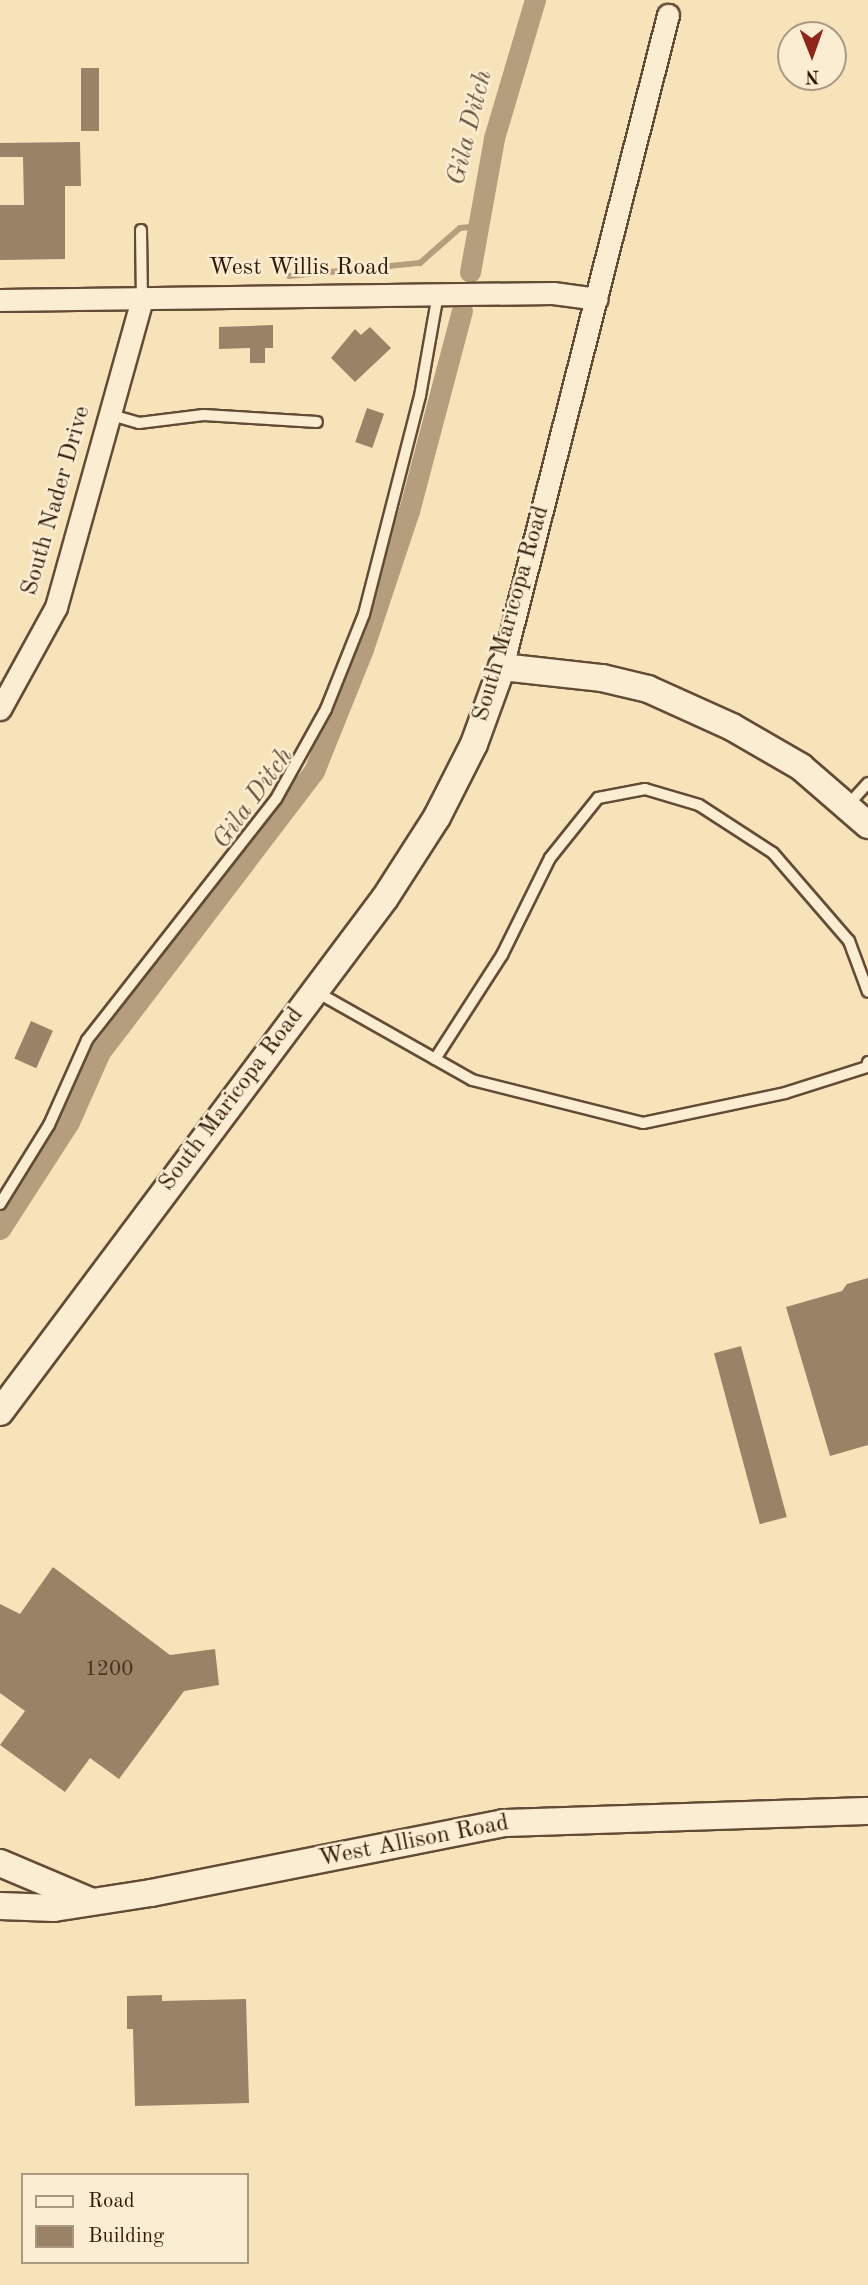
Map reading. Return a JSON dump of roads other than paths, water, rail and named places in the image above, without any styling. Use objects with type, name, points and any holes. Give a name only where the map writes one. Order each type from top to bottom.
[{"type":"street","name":"South Maricopa Road","points":[[0,1412],[385,898],[437,817],[474,744],[502,667],[668,15]]},
{"type":"street","name":"West Willis Road","points":[[0,300],[553,293],[597,299]]},
{"type":"street","name":"South Nader Drive","points":[[0,709],[56,607],[142,298]]},
{"type":"street","points":[[502,667],[602,678],[648,689],[733,727],[801,767],[849,804],[868,825]]},
{"type":"street","name":"West Allison Road","points":[[0,1906],[54,1908],[504,1823],[868,1811]]},
{"type":"street","points":[[0,1863],[90,1901]]},
{"type":"lane","points":[[141,230],[142,298]]},
{"type":"lane","points":[[0,1204],[49,1125],[87,1040],[276,799],[326,709],[364,614],[420,396],[438,294]]},
{"type":"lane","points":[[108,414],[139,423],[204,415],[317,422]]},
{"type":"lane","points":[[849,804],[868,783]]},
{"type":"lane","points":[[436,1059],[502,955],[550,858],[598,798],[645,789],[699,805],[773,853],[849,941],[868,992]]},
{"type":"lane","points":[[315,991],[472,1080],[643,1123],[785,1094],[867,1067],[868,1062]]},
{"type":"waterway","name":"Gila Ditch","points":[[470,272],[494,138],[535,0]]},
{"type":"waterway","points":[[289,276],[420,263],[460,228],[478,226]]},
{"type":"waterway","name":"Gila Ditch","points":[[0,1229],[69,1122],[100,1052],[314,771],[363,649],[409,511],[462,311]]}]
